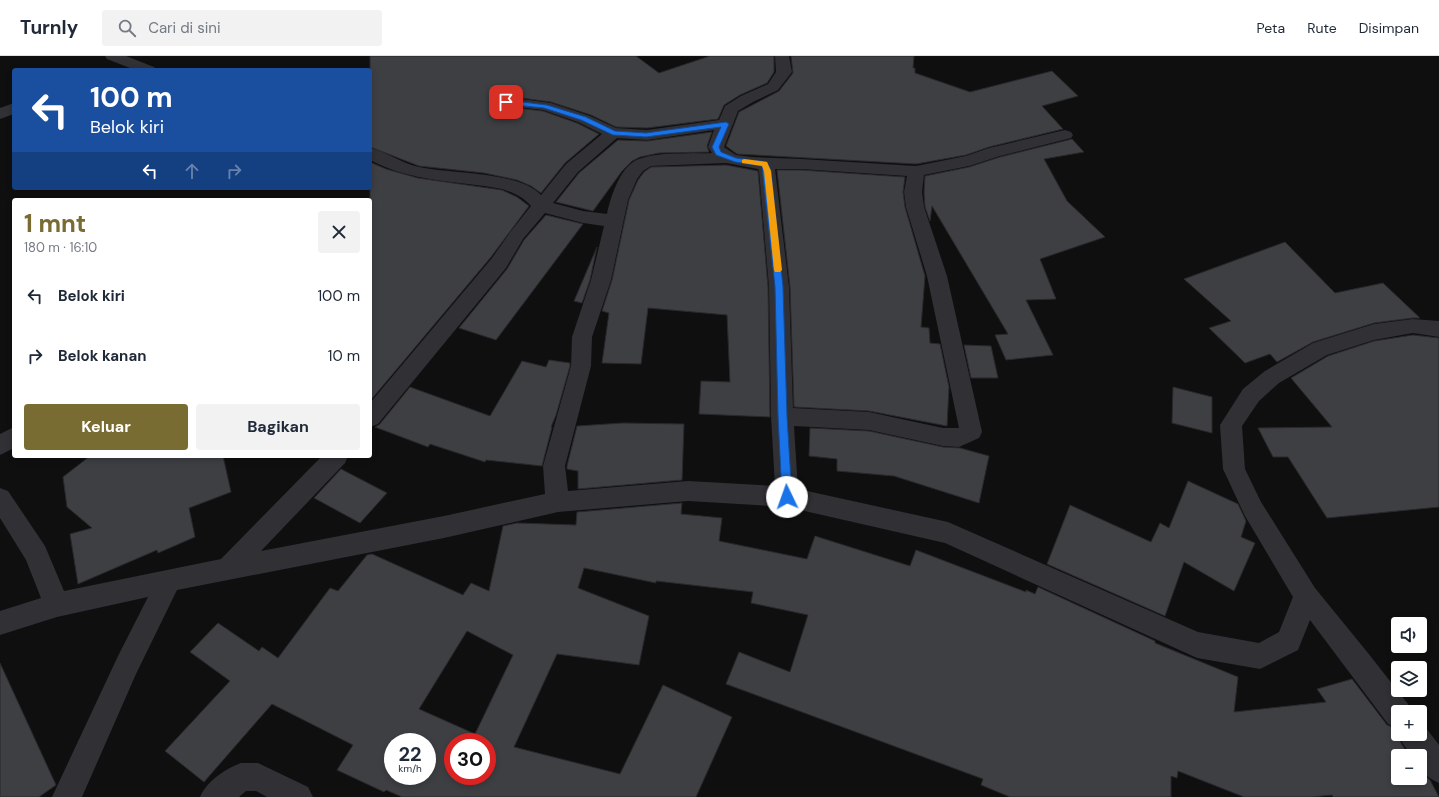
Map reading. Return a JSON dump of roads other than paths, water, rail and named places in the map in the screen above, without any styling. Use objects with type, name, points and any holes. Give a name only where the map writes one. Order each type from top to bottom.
[{"type":"street","points":[[112,56],[144,68]]},
{"type":"street","points":[[726,158],[718,154],[716,147],[731,109],[747,99],[773,87],[784,72],[782,56]]},
{"type":"street","points":[[506,102],[545,106],[584,119],[613,132],[646,135],[726,124]]},
{"type":"street","points":[[0,114],[12,109]]},
{"type":"street","points":[[372,416],[499,264],[517,235],[572,168],[613,132]]},
{"type":"street","points":[[558,502],[554,466],[581,366],[582,337],[601,280],[619,200],[629,178],[637,166],[648,161],[726,158],[765,164],[801,164],[916,171],[969,161],[995,152],[1065,135]]},
{"type":"street","points":[[372,154],[394,165],[426,174],[509,185],[529,193],[537,199],[541,206],[583,217],[614,221]]},
{"type":"street","points":[[765,164],[779,287],[782,416],[787,497]]},
{"type":"street","points":[[782,416],[868,421],[943,437],[959,438],[971,432],[937,276],[915,207],[913,192],[916,171]]},
{"type":"street","points":[[1391,705],[1360,662],[1306,596],[1253,509],[1234,469],[1231,425],[1251,395],[1272,377],[1320,349],[1374,332],[1413,326],[1439,329]]},
{"type":"street","points":[[0,446],[12,437]]},
{"type":"street","points":[[228,568],[335,458]]},
{"type":"street","points":[[0,623],[57,605],[169,580],[444,527],[558,502],[688,491],[787,497],[948,532],[1197,644],[1252,655],[1260,656],[1289,641],[1306,596]]},
{"type":"street","points":[[0,498],[36,554],[57,605]]},
{"type":"street","points":[[67,797],[127,665],[169,580]]},
{"type":"street","points":[[1418,741],[1439,769]]},
{"type":"street","points":[[215,797],[241,777],[258,777],[298,797]]}]
